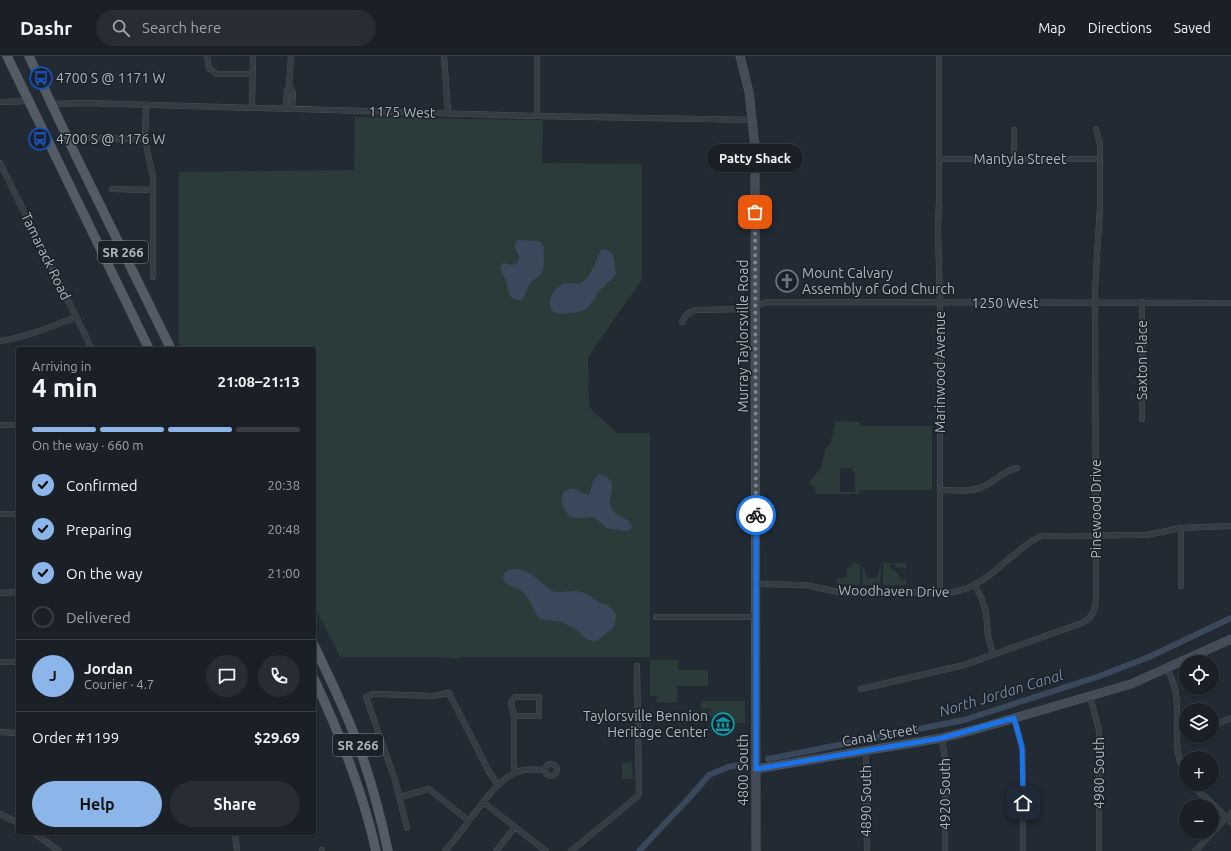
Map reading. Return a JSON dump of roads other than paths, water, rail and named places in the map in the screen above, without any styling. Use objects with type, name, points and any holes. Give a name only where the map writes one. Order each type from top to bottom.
[{"type":"main road","name":"SR 266","points":[[7,56],[148,347]]},
{"type":"main road","name":"SR 266","points":[[29,56],[170,347]]},
{"type":"main road","name":"SR 266","points":[[316,649],[348,718],[363,758],[377,803],[388,851]]},
{"type":"main road","name":"SR 266","points":[[316,683],[349,761],[366,812],[376,851]]},
{"type":"street","points":[[207,56],[209,68],[217,74],[253,74]]},
{"type":"street","points":[[252,108],[253,56]]},
{"type":"street","points":[[289,109],[287,92],[289,86],[291,56]]},
{"type":"street","points":[[444,56],[448,113]]},
{"type":"street","points":[[537,56],[537,116]]},
{"type":"street","name":"Murray Taylorsville Road","points":[[740,56],[749,92],[753,120],[755,154],[756,617]]},
{"type":"street","name":"Marinwood Avenue","points":[[939,56],[938,230],[940,593]]},
{"type":"street","points":[[0,102],[30,101]]},
{"type":"street","name":"1175 West","points":[[52,104],[85,103],[537,116],[753,120]]},
{"type":"street","points":[[146,105],[146,139],[152,171],[153,190],[153,277]]},
{"type":"street","name":"Pinewood Drive","points":[[861,689],[960,666],[1082,623],[1089,619],[1094,610],[1096,602],[1096,302],[1100,206],[1100,144],[1096,129]]},
{"type":"street","points":[[1014,130],[1014,159]]},
{"type":"street","points":[[84,138],[146,139]]},
{"type":"street","name":"Mantyla Street","points":[[939,159],[1100,159]]},
{"type":"street","name":"Tamarack Road","points":[[0,163],[91,347]]},
{"type":"street","points":[[112,189],[153,190]]},
{"type":"street","name":"1250 West","points":[[682,322],[687,314],[694,310],[746,309],[767,302],[1231,303]]},
{"type":"street","name":"Saxton Place","points":[[1142,302],[1142,419]]},
{"type":"street","points":[[0,341],[40,332],[76,317]]},
{"type":"street","points":[[0,425],[16,425]]},
{"type":"street","points":[[940,490],[979,489],[1004,472],[1017,468]]},
{"type":"street","points":[[0,514],[16,514]]},
{"type":"street","name":"Woodhaven Drive","points":[[756,584],[805,585],[844,592],[957,592],[975,585],[1037,537],[1146,535],[1181,528],[1231,526]]},
{"type":"street","points":[[1181,528],[1181,586]]},
{"type":"street","points":[[975,585],[985,607],[988,622],[988,636],[993,654]]},
{"type":"street","points":[[0,592],[16,592]]},
{"type":"street","points":[[656,617],[756,617]]},
{"type":"street","name":"4800 South","points":[[756,617],[756,851]]},
{"type":"street","name":"Canal Street","points":[[756,769],[942,738],[1130,684],[1231,639]]},
{"type":"street","points":[[0,662],[16,662]]},
{"type":"street","points":[[571,851],[638,796],[638,666]]},
{"type":"street","points":[[1167,668],[1176,695],[1179,760]]},
{"type":"street","points":[[408,828],[400,797],[366,697],[373,694],[432,696],[449,693],[471,737],[498,785]]},
{"type":"street","name":"4980 South","points":[[1090,696],[1099,730],[1099,851]]},
{"type":"street","points":[[514,716],[539,716],[539,697],[514,697],[511,702],[514,716],[515,772]]},
{"type":"street","points":[[1014,718],[1023,751],[1023,851]]},
{"type":"street","points":[[1219,723],[1231,718]]},
{"type":"street","points":[[0,732],[16,733]]},
{"type":"street","name":"4920 South","points":[[942,738],[945,759],[945,851]]},
{"type":"street","name":"4890 South","points":[[866,751],[866,851]]},
{"type":"street","points":[[445,851],[498,785],[515,772],[526,770],[545,770]]},
{"type":"street","points":[[400,797],[429,790],[469,821]]},
{"type":"street","points":[[1198,791],[1229,820]]},
{"type":"street","points":[[484,802],[546,851]]},
{"type":"street","points":[[1195,851],[1229,820],[1231,813]]},
{"type":"street","points":[[0,814],[16,822]]},
{"type":"street","points":[[496,851],[515,827]]},
{"type":"street","points":[[37,835],[59,851]]},
{"type":"street","points":[[235,835],[237,851]]},
{"type":"water","points":[[518,240],[540,241],[544,247],[544,264],[542,271],[540,275],[531,282],[522,299],[519,300],[510,296],[506,281],[500,268],[503,263],[514,265],[517,263],[519,258],[514,245]]},
{"type":"water","points":[[606,249],[613,254],[616,273],[613,278],[599,291],[590,305],[581,311],[571,313],[556,313],[552,311],[550,299],[556,288],[564,284],[583,282],[592,270],[601,250]]},
{"type":"water","points":[[599,474],[605,476],[611,481],[612,488],[610,506],[614,512],[630,523],[632,526],[630,530],[624,531],[607,528],[594,517],[572,517],[563,507],[562,498],[565,491],[572,489],[585,494],[590,494],[593,481]]},
{"type":"water","points":[[510,569],[518,569],[531,574],[552,591],[578,591],[587,594],[599,603],[607,605],[615,612],[616,618],[614,627],[597,641],[594,641],[586,639],[577,630],[562,622],[541,619],[538,617],[530,600],[525,594],[521,590],[507,584],[503,580],[504,573]]},
{"type":"waterway","name":"North Jordan Canal","points":[[768,759],[964,720],[1097,677],[1149,657],[1231,618]]},
{"type":"waterway","name":"North Jordan Canal","points":[[639,851],[709,775],[728,767],[745,764]]},
{"type":"place","name":"4700 S @ 1171 W","points":[[41,78]]},
{"type":"place","name":"4700 S @ 1176 W","points":[[40,139]]},
{"type":"place","name":"Patty Shack","points":[[755,212]]},
{"type":"place","name":"Mount Calvary Assembly of God Church","points":[[787,281]]},
{"type":"place","name":"Taylorsville Bennion Heritage Center","points":[[723,724]]}]
